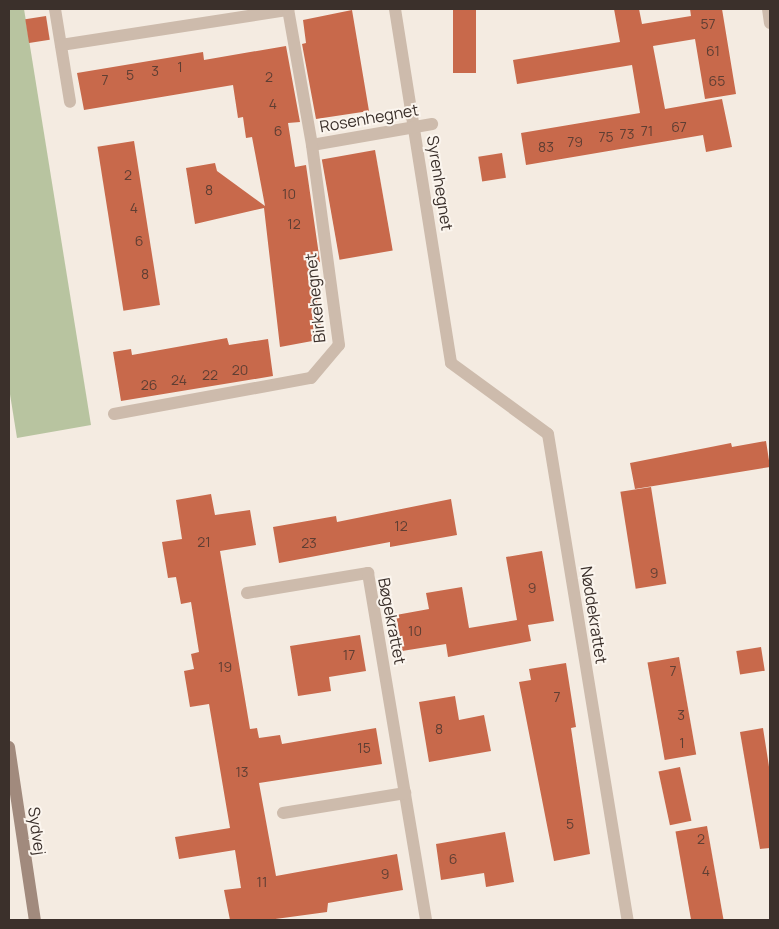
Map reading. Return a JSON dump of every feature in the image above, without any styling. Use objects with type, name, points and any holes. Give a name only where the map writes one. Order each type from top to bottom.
[{"type":"main road","name":"Sydvej","points":[[9,747],[35,920]]},
{"type":"street","points":[[55,9],[70,102]]},
{"type":"street","name":"Syrenhegnet","points":[[395,9],[451,363]]},
{"type":"street","points":[[768,9],[770,23]]},
{"type":"street","points":[[61,46],[288,10]]},
{"type":"street","name":"Birkehegnet","points":[[114,414],[311,378],[339,345],[312,145],[288,10]]},
{"type":"street","name":"Rosenhegnet","points":[[312,145],[432,124]]},
{"type":"street","name":"Nøddekrattet","points":[[451,363],[548,434],[628,920]]},
{"type":"street","name":"Bøgekrattet","points":[[247,594],[368,573],[426,920]]},
{"type":"street","points":[[283,813],[405,793]]},
{"type":"green space","points":[[9,9],[24,9],[91,425],[17,438],[9,388]]},
{"type":"building","points":[[453,9],[476,9],[476,73],[453,73]]},
{"type":"building","points":[[614,9],[639,9],[642,24],[691,16],[690,9],[722,9],[736,94],[705,99],[695,39],[653,46],[665,109],[722,99],[732,147],[706,152],[703,135],[526,165],[521,133],[640,113],[632,65],[517,84],[513,60],[620,42]]},
{"type":"building","points":[[352,10],[369,111],[316,119],[302,44],[306,43],[303,20]]},
{"type":"building","points":[[46,16],[50,40],[29,43],[25,19]]},
{"type":"building","points":[[286,46],[300,122],[288,123],[295,167],[306,165],[320,262],[311,263],[323,339],[280,347],[264,208],[195,224],[186,168],[215,163],[217,171],[265,206],[252,137],[246,138],[243,117],[238,118],[233,85],[84,110],[77,73],[203,52],[204,60]]},
{"type":"building","points":[[134,141],[160,305],[123,311],[97,147]]},
{"type":"building","points":[[375,150],[393,250],[340,260],[322,159]]},
{"type":"building","points":[[502,153],[506,178],[482,181],[478,157]]},
{"type":"building","points":[[227,338],[229,345],[268,339],[273,376],[121,401],[113,352],[131,349],[132,355]]},
{"type":"building","points":[[766,441],[770,467],[635,489],[630,463],[731,443],[732,447]]},
{"type":"building","points":[[651,487],[666,584],[636,589],[620,492]]},
{"type":"building","points":[[211,494],[215,515],[250,510],[256,545],[220,551],[250,729],[257,728],[259,738],[280,735],[282,744],[376,728],[382,764],[259,783],[276,876],[397,854],[403,890],[328,903],[327,912],[268,920],[230,920],[224,890],[241,888],[235,850],[179,859],[175,837],[230,828],[209,704],[190,707],[184,671],[194,669],[191,654],[199,652],[191,602],[181,604],[176,577],[168,578],[162,542],[182,539],[176,500]]},
{"type":"building","points":[[451,499],[457,535],[390,547],[390,542],[279,563],[273,527],[336,516],[337,522]]},
{"type":"building","points":[[542,551],[554,621],[528,625],[531,641],[448,657],[446,644],[402,651],[396,615],[429,609],[426,593],[462,587],[469,628],[517,620],[506,557]]},
{"type":"building","points":[[360,635],[366,671],[329,677],[331,691],[298,696],[290,646]]},
{"type":"building","points":[[761,647],[765,671],[740,675],[736,651]]},
{"type":"building","points":[[679,657],[696,754],[665,760],[647,663]]},
{"type":"building","points":[[566,663],[576,727],[571,728],[590,854],[554,861],[519,682],[531,680],[529,669]]},
{"type":"building","points":[[455,696],[459,720],[484,715],[491,751],[429,762],[419,702]]},
{"type":"building","points":[[763,728],[770,773],[770,848],[760,849],[740,732]]},
{"type":"building","points":[[680,767],[691,821],[670,825],[658,772]]},
{"type":"building","points":[[707,826],[723,920],[691,920],[675,832]]},
{"type":"building","points":[[505,832],[514,882],[486,887],[484,873],[441,880],[436,844]]}]
